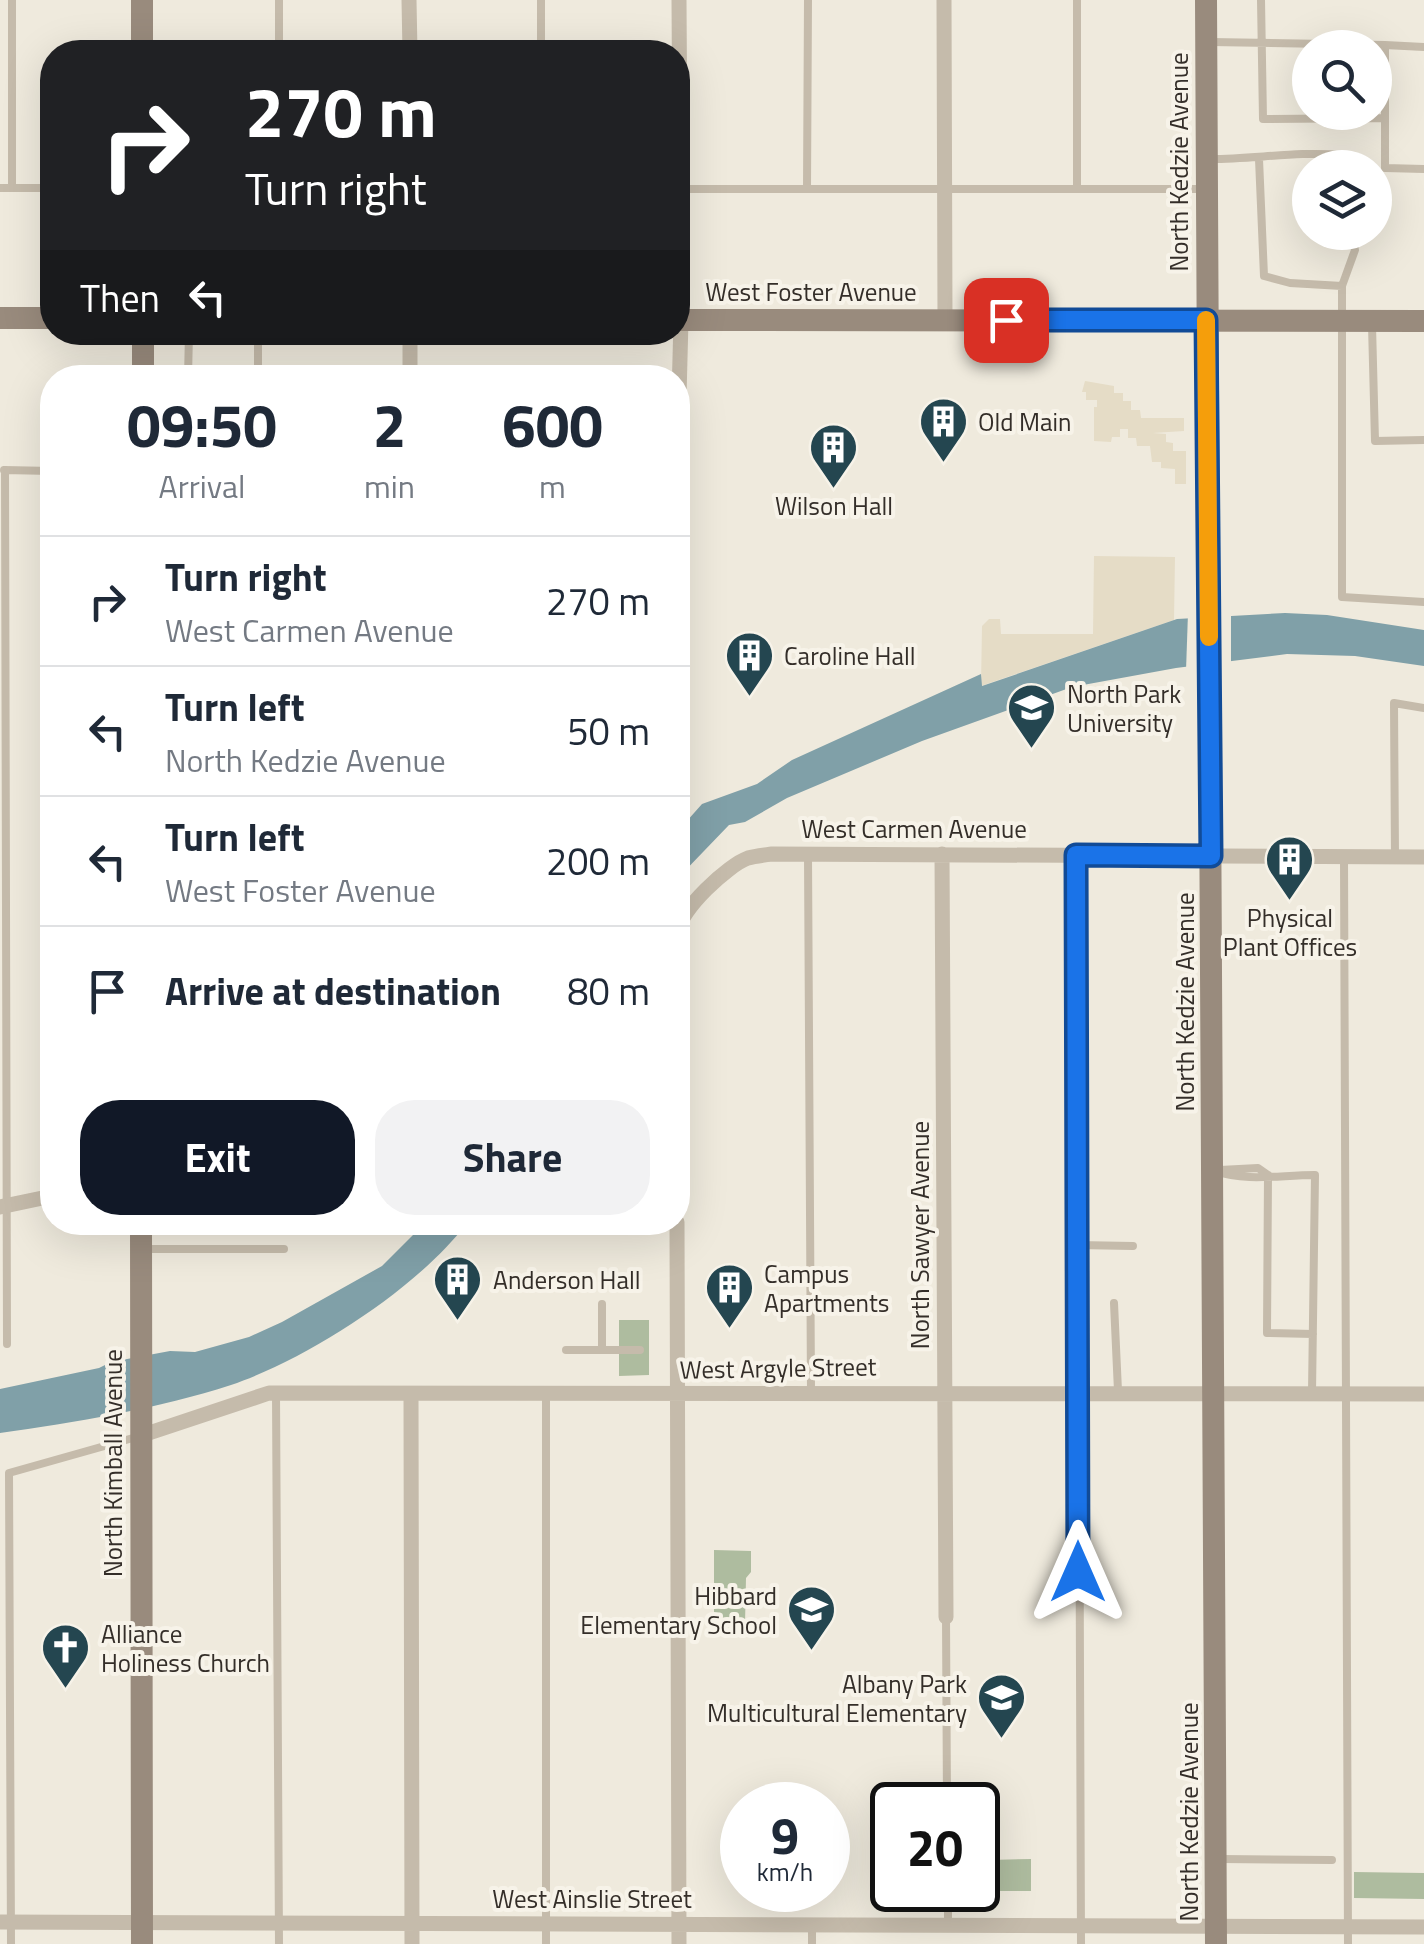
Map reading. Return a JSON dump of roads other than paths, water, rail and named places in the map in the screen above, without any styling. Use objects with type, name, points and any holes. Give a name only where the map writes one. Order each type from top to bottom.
[{"type":"main road","points":[[142,0],[142,40]]},
{"type":"main road","name":"North Kedzie Avenue","points":[[1206,0],[1216,1935]]},
{"type":"main road","points":[[0,318],[40,318]]},
{"type":"main road","name":"West Foster Avenue","points":[[690,320],[1424,321]]},
{"type":"main road","name":"North Kimball Avenue","points":[[140,1235],[142,1933]]},
{"type":"street","points":[[410,0],[410,40]]},
{"type":"street","points":[[680,0],[680,40]]},
{"type":"street","points":[[944,0],[945,320]]},
{"type":"street","name":"West Carmen Avenue","points":[[690,907],[748,858],[808,854],[1424,857]]},
{"type":"street","name":"North Sawyer Avenue","points":[[942,854],[946,1617]]},
{"type":"street","points":[[3,1206],[40,1198]]},
{"type":"street","points":[[678,1235],[680,1944]]},
{"type":"street","name":"West Argyle Street","points":[[140,1426],[178,1421],[276,1393],[1424,1394]]},
{"type":"street","points":[[411,1394],[412,1944]]},
{"type":"street","name":"West Ainslie Street","points":[[5,1922],[142,1933],[278,1923],[1081,1926],[1216,1935],[1348,1935],[1424,1927]]},
{"type":"street","points":[[948,1925],[948,1944]]},
{"type":"lane","points":[[12,0],[12,188]]},
{"type":"lane","points":[[279,0],[279,40]]},
{"type":"lane","points":[[541,0],[541,40]]},
{"type":"lane","points":[[807,189],[808,0]]},
{"type":"lane","points":[[1077,0],[1078,189]]},
{"type":"lane","points":[[1262,0],[1263,119],[1292,119]]},
{"type":"lane","points":[[1206,42],[1292,44]]},
{"type":"lane","points":[[1392,46],[1424,47]]},
{"type":"lane","points":[[1384,130],[1384,168],[1424,169]]},
{"type":"lane","points":[[1206,159],[1260,160],[1292,153]]},
{"type":"lane","points":[[1260,160],[1264,276],[1290,283],[1342,286]]},
{"type":"lane","points":[[0,188],[40,188]]},
{"type":"lane","points":[[690,189],[1206,189]]},
{"type":"lane","points":[[1354,250],[1342,286],[1342,597],[1424,602]]},
{"type":"lane","points":[[1372,321],[1375,441],[1424,440]]},
{"type":"lane","points":[[7,1344],[3,1206],[2,470],[40,471]]},
{"type":"lane","points":[[1395,857],[1394,703],[1424,708]]},
{"type":"lane","points":[[808,854],[810,1392]]},
{"type":"lane","points":[[1076,855],[1081,1944]]},
{"type":"lane","points":[[1344,857],[1348,1935]]},
{"type":"lane","points":[[1213,1170],[1258,1168],[1268,1175],[1314,1175],[1312,1393]]},
{"type":"lane","points":[[1268,1175],[1267,1333],[1313,1334]]},
{"type":"lane","points":[[1077,1245],[1133,1246]]},
{"type":"lane","points":[[140,1248],[284,1249]]},
{"type":"lane","points":[[602,1304],[602,1350]]},
{"type":"lane","points":[[1114,1304],[1118,1392]]},
{"type":"lane","points":[[566,1350],[640,1350]]},
{"type":"lane","points":[[276,1393],[279,1944]]},
{"type":"lane","points":[[546,1394],[546,1944]]},
{"type":"lane","points":[[11,1944],[5,1922],[9,1473],[140,1426]]},
{"type":"lane","points":[[946,1617],[947,1782]]},
{"type":"lane","points":[[1216,1859],[1332,1860]]},
{"type":"lane","points":[[948,1912],[948,1925]]},
{"type":"lane","points":[[812,1925],[812,1944]]},
{"type":"water","points":[[1285,613],[1327,615],[1424,630],[1424,666],[1355,656],[1287,654],[1176,668],[1072,687],[922,741],[787,798],[745,822],[729,825],[690,866],[690,818],[702,804],[757,784],[792,760],[981,674],[982,686],[1177,619]]},
{"type":"water","points":[[413,1235],[457,1235],[420,1272],[360,1319],[261,1373],[176,1401],[0,1433],[0,1389],[111,1362],[170,1351],[195,1352],[249,1337],[382,1266]]},
{"type":"place","name":"Old Main","points":[[943,464]]},
{"type":"place","name":"Wilson Hall","points":[[834,490]]},
{"type":"place","name":"Caroline Hall","points":[[749,698]]},
{"type":"place","name":"North Park University","points":[[1032,750]]},
{"type":"place","name":"Physical Plant Offices","points":[[1290,902]]},
{"type":"place","name":"Anderson Hall","points":[[458,1322]]},
{"type":"place","name":"Campus Apartments","points":[[729,1330]]},
{"type":"place","name":"Hibbard Elementary School","points":[[812,1652]]},
{"type":"place","name":"Alliance Holiness Church","points":[[66,1690]]},
{"type":"place","name":"Albany Park Multicultural Elementary","points":[[1002,1740]]}]
